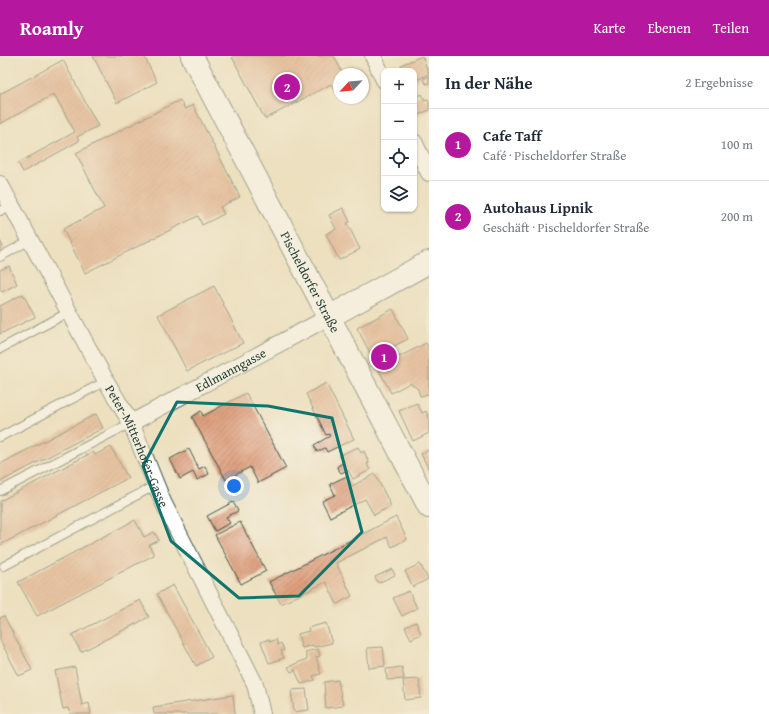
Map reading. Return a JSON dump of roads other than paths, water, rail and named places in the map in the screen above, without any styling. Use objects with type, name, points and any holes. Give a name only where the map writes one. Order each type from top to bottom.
[{"type":"main road","name":"Pischeldorfer Straße","points":[[192,56],[429,507]]},
{"type":"main road","points":[[329,317],[429,262]]},
{"type":"street","points":[[372,56],[381,74]]},
{"type":"street","points":[[417,148],[429,173]]},
{"type":"street","name":"Peter-Mitterhofer-Gasse","points":[[0,184],[6,208],[30,240],[106,381],[132,423],[156,485],[255,684],[262,714]]},
{"type":"street","name":"Edlmanngasse","points":[[132,423],[329,317]]},
{"type":"lane","points":[[0,257],[30,240]]},
{"type":"lane","points":[[0,349],[69,312]]},
{"type":"lane","points":[[0,436],[106,381]]},
{"type":"lane","points":[[0,491],[132,423]]},
{"type":"lane","points":[[4,566],[156,485]]},
{"type":"place","name":"Autohaus Lipnik","points":[[287,87]]},
{"type":"place","name":"Cafe Taff","points":[[384,357]]}]
